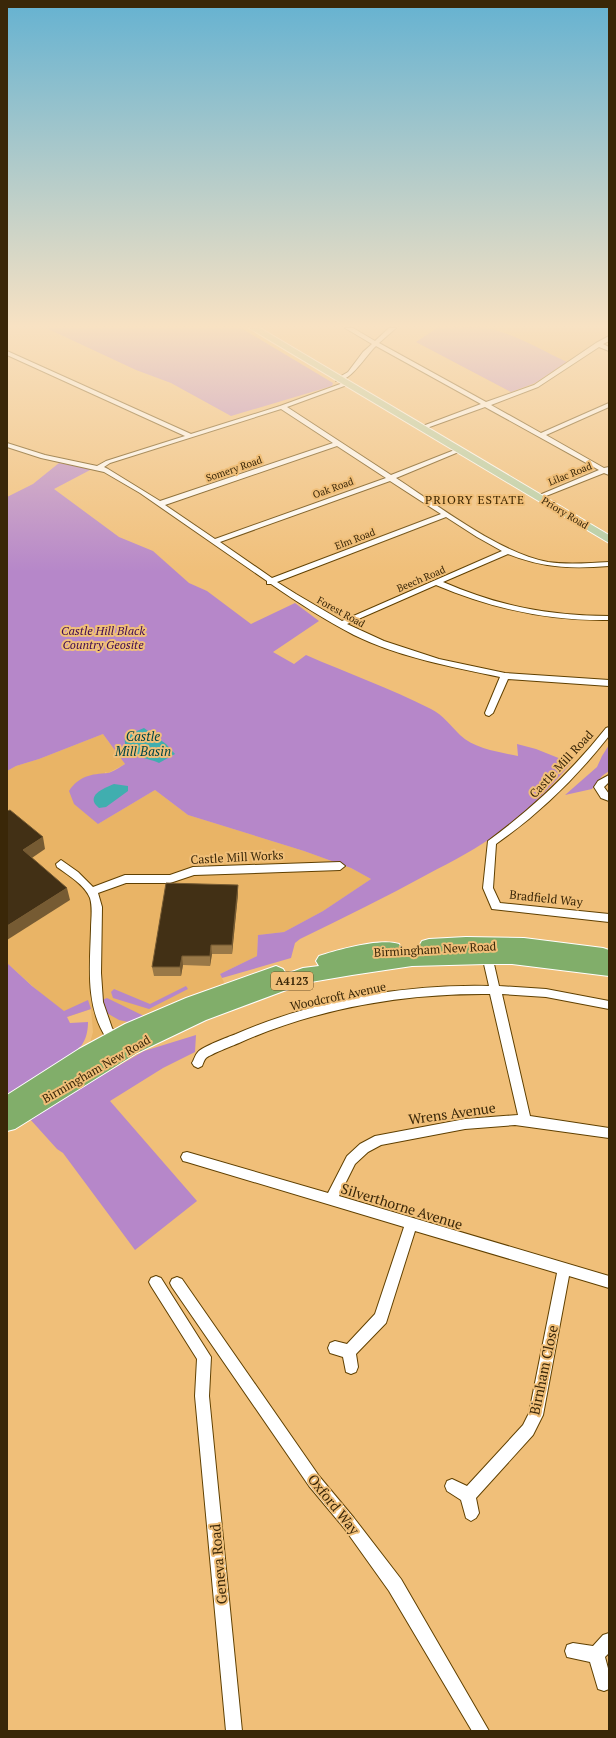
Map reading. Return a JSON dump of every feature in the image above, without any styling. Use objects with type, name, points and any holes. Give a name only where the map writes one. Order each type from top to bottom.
[{"type":"highway","name":"Birmingham New Road","points":[[7,1106],[118,1046],[199,1014],[303,976],[352,967],[524,945],[609,956]]},
{"type":"highway","name":"Birmingham New Road","points":[[485,951],[512,957],[609,968]]},
{"type":"highway","name":"Birmingham New Road","points":[[7,1122],[118,1046]]},
{"type":"main road","name":"Priory Road","points":[[389,409],[609,540]]},
{"type":"street","points":[[132,409],[191,436]]},
{"type":"street","points":[[98,468],[108,462],[275,409]]},
{"type":"street","points":[[285,409],[446,514],[508,551],[541,562],[587,566],[609,564]]},
{"type":"street","points":[[422,428],[475,409]]},
{"type":"street","points":[[494,409],[607,471]]},
{"type":"street","points":[[542,435],[600,409]]},
{"type":"street","name":"Somery Road","points":[[160,504],[338,444]]},
{"type":"street","name":"Forest Road","points":[[7,445],[43,457],[106,470],[160,504],[270,582],[357,633],[430,658],[505,676],[609,683]]},
{"type":"street","name":"Oak Road","points":[[214,542],[391,478],[459,450]]},
{"type":"street","name":"Lilac Road","points":[[539,497],[607,471]]},
{"type":"street","name":"Elm Road","points":[[270,582],[446,514]]},
{"type":"street","name":"Beech Road","points":[[341,624],[438,583],[508,551]]},
{"type":"street","points":[[438,583],[483,601],[521,612],[578,618],[609,618]]},
{"type":"street","points":[[489,713],[505,676]]},
{"type":"street","name":"Castle Mill Road","points":[[491,843],[535,811],[555,793],[591,754],[609,730]]},
{"type":"street","points":[[609,778],[601,783],[599,787],[604,796],[609,798]]},
{"type":"street","name":"Bradfield Way","points":[[491,843],[488,888],[496,906],[609,918]]},
{"type":"street","points":[[61,864],[91,892],[96,902],[94,985],[96,1000],[99,1014],[118,1046]]},
{"type":"street","name":"Castle Mill Works","points":[[91,892],[125,879],[170,879],[193,870],[340,866]]},
{"type":"street","points":[[485,951],[525,1120]]},
{"type":"street","name":"Woodcroft Avenue","points":[[198,1063],[202,1055],[242,1036],[294,1017],[376,999],[432,992],[495,990],[539,992],[609,1005]]},
{"type":"street","name":"Wrens Avenue","points":[[331,1200],[351,1160],[364,1148],[379,1140],[465,1124],[525,1120],[609,1133]]},
{"type":"street","name":"Silverthorne Avenue","points":[[187,1157],[609,1282]]},
{"type":"street","points":[[351,1367],[350,1352],[382,1318],[411,1224]]},
{"type":"street","name":"Birnham Close","points":[[468,1496],[528,1430],[536,1415],[564,1269]]},
{"type":"street","name":"Geneva Road","points":[[156,1282],[204,1356],[202,1396],[234,1731]]},
{"type":"street","name":"Oxford Way","points":[[177,1283],[314,1481],[349,1523],[395,1585],[481,1731]]},
{"type":"street","points":[[335,1348],[350,1352]]},
{"type":"street","points":[[452,1486],[468,1496],[471,1513]]},
{"type":"street","points":[[596,1655],[609,1642]]},
{"type":"street","points":[[573,1651],[596,1655]]},
{"type":"street","points":[[596,1655],[604,1683]]},
{"type":"shaded area","points":[[103,734],[125,764],[108,773],[105,772],[98,824],[155,790],[188,815],[304,851],[351,868],[371,879],[323,911],[284,932],[258,935],[257,956],[220,974],[230,995],[89,1046],[93,1032],[91,1009],[67,1017],[7,963],[7,771],[16,766],[39,759]]},
{"type":"green space","points":[[218,409],[254,409],[231,416]]},
{"type":"green space","name":"Castle Hill Black Country Geosite","points":[[59,463],[92,469],[54,489],[119,537],[153,551],[189,583],[207,591],[251,624],[295,603],[319,621],[273,652],[294,664],[306,655],[416,701],[435,711],[466,740],[480,747],[518,756],[517,744],[536,749],[571,763],[520,816],[474,849],[396,891],[300,939],[295,943],[291,958],[222,978],[220,974],[257,956],[258,935],[284,932],[323,911],[371,879],[351,868],[304,851],[188,815],[155,790],[98,824],[74,804],[69,791],[81,779],[91,775],[110,772],[125,764],[103,734],[39,759],[16,766],[7,771],[7,497],[33,484]]},
{"type":"green space","points":[[609,745],[609,771],[602,776],[592,789],[565,795],[597,767]]},
{"type":"green space","points":[[7,963],[32,986],[64,1011],[88,1000],[91,1009],[67,1017],[70,1023],[88,1022],[85,1038],[79,1049],[60,1063],[7,1094]]},
{"type":"green space","points":[[186,986],[188,989],[149,1009],[113,998],[111,992],[114,989],[150,1004]]},
{"type":"green space","points":[[107,998],[144,1016],[128,1022],[119,1020],[105,1012],[102,1000]]},
{"type":"green space","points":[[196,1035],[195,1052],[163,1068],[110,1101],[197,1201],[135,1250],[63,1153],[57,1149],[29,1118],[144,1051]]},
{"type":"water","name":"Castle Mill Basin","points":[[144,728],[166,744],[175,754],[159,763],[131,753],[127,749],[125,736]]},
{"type":"water","points":[[114,784],[128,786],[128,791],[106,807],[99,808],[95,804],[95,796],[101,790]]},
{"type":"building","points":[[10,810],[43,837],[23,850],[67,888],[7,926],[7,811]]},
{"type":"building","points":[[166,883],[238,885],[232,945],[211,945],[210,956],[182,956],[180,967],[152,967]]},
{"type":"district","name":"PRIORY ESTATE","points":[[475,499]]}]
